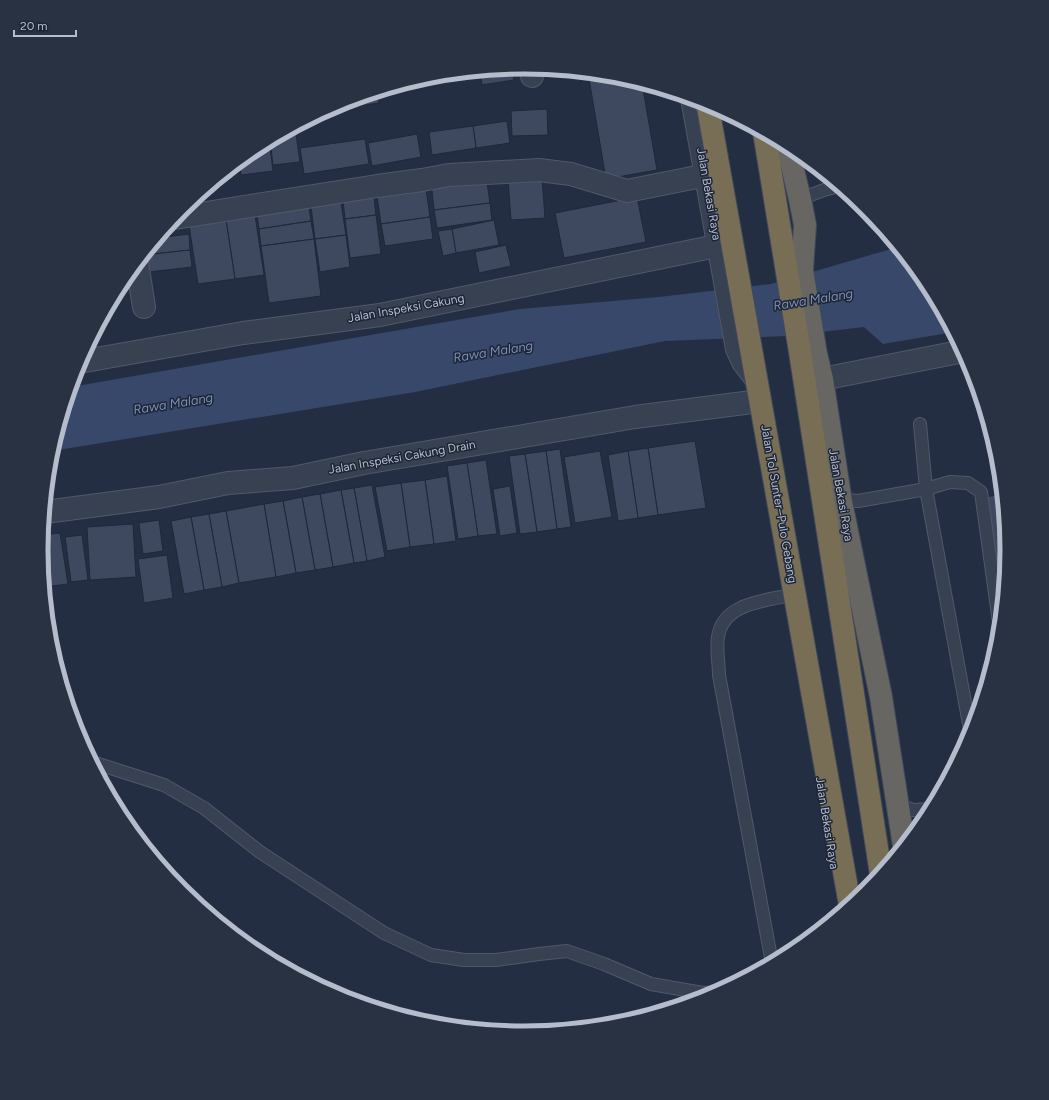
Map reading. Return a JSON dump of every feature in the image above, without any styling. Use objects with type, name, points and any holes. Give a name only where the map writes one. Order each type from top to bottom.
[{"type":"highway","name":"Jalan Bekasi Raya","points":[[709,111],[730,276],[743,348],[756,379],[760,401],[824,810],[841,906]]},
{"type":"highway","name":"Jalan Tol Sunter–Pulo Gebang","points":[[709,111],[849,899]]},
{"type":"highway","points":[[765,138],[800,352],[880,867]]},
{"type":"highway","name":"Jalan Bekasi Raya","points":[[789,154],[805,225],[802,270],[816,354],[850,502],[881,697],[906,807],[904,838]]},
{"type":"street","name":"Jalan Bekasi Raya","points":[[693,105],[707,175],[725,244]]},
{"type":"street","points":[[185,216],[449,175],[539,170],[571,174],[627,191],[707,175]]},
{"type":"street","name":"Jalan Inspeksi Cakung","points":[[87,361],[242,333],[380,315],[725,244]]},
{"type":"street","points":[[138,271],[144,307]]},
{"type":"street","points":[[822,379],[958,352]]},
{"type":"street","name":"Jalan Inspeksi Cakung Drain","points":[[50,511],[159,497],[228,483],[293,478],[364,463],[636,417],[760,401]]},
{"type":"lane","points":[[800,199],[834,187]]},
{"type":"lane","points":[[920,424],[926,489],[969,722]]},
{"type":"lane","points":[[850,502],[926,489],[950,482],[968,483],[981,492],[997,610]]},
{"type":"lane","points":[[771,958],[719,674],[718,636],[725,618],[747,604],[791,595]]},
{"type":"lane","points":[[99,764],[164,785],[204,808],[260,852],[384,933],[431,955],[464,960],[496,960],[567,951],[604,964],[651,984],[700,993]]},
{"type":"lane","points":[[906,807],[925,808]]},
{"type":"water","name":"Rawa Malang","points":[[893,248],[921,285],[949,333],[883,344],[864,327],[787,336],[665,341],[415,392],[59,450],[64,427],[77,386],[520,309],[659,297],[771,284]]},
{"type":"building","points":[[513,74],[514,80],[482,85],[481,76]]},
{"type":"building","points":[[589,78],[643,89],[657,170],[606,179]]},
{"type":"building","points":[[378,97],[379,103],[349,107]]},
{"type":"building","points":[[547,109],[548,135],[512,136],[511,111]]},
{"type":"building","points":[[507,121],[510,143],[476,148],[473,126]]},
{"type":"building","points":[[473,126],[476,148],[432,155],[429,132]]},
{"type":"building","points":[[296,134],[300,162],[273,165],[271,147],[291,135]]},
{"type":"building","points":[[417,134],[421,157],[372,166],[368,143]]},
{"type":"building","points":[[365,139],[369,164],[304,174],[300,148]]},
{"type":"building","points":[[270,147],[273,171],[241,175],[240,168]]},
{"type":"building","points":[[486,175],[490,203],[434,210],[431,182]]},
{"type":"building","points":[[542,178],[545,218],[511,220],[508,180]]},
{"type":"building","points":[[426,189],[430,217],[381,224],[377,196]]},
{"type":"building","points":[[374,197],[376,215],[345,219],[343,200]]},
{"type":"building","points":[[637,197],[646,242],[564,258],[555,213]]},
{"type":"building","points":[[341,203],[346,235],[315,239],[311,207]]},
{"type":"building","points":[[490,203],[492,220],[437,228],[434,210]]},
{"type":"building","points":[[309,207],[311,221],[259,229],[257,214]]},
{"type":"building","points":[[255,215],[264,275],[235,279],[226,220]]},
{"type":"building","points":[[376,215],[381,254],[350,258],[345,219]]},
{"type":"building","points":[[430,217],[433,239],[385,246],[381,224]]},
{"type":"building","points":[[226,220],[235,279],[198,284],[189,225]]},
{"type":"building","points":[[494,220],[499,245],[456,253],[452,229]]},
{"type":"building","points":[[311,221],[314,239],[261,246],[259,229]]},
{"type":"building","points":[[452,229],[456,253],[443,256],[438,231]]},
{"type":"building","points":[[189,234],[190,250],[151,254],[165,237]]},
{"type":"building","points":[[346,235],[350,267],[320,272],[315,239]]},
{"type":"building","points":[[314,239],[321,296],[269,303],[261,246]]},
{"type":"building","points":[[506,245],[511,266],[479,273],[475,252]]},
{"type":"building","points":[[190,250],[192,267],[140,273],[140,269],[151,254]]},
{"type":"building","points":[[695,441],[706,508],[658,515],[648,448]]},
{"type":"building","points":[[648,448],[658,515],[638,518],[628,451]]},
{"type":"building","points":[[560,449],[571,527],[557,529],[546,451]]},
{"type":"building","points":[[546,451],[557,529],[537,532],[525,454]]},
{"type":"building","points":[[600,451],[612,517],[575,523],[564,457]]},
{"type":"building","points":[[628,451],[638,518],[618,521],[608,455]]},
{"type":"building","points":[[525,454],[537,532],[520,534],[509,456]]},
{"type":"building","points":[[486,460],[497,534],[478,536],[467,463]]},
{"type":"building","points":[[467,463],[478,536],[458,539],[447,466]]},
{"type":"building","points":[[447,476],[456,541],[434,544],[425,480]]},
{"type":"building","points":[[425,480],[434,544],[410,547],[401,483]]},
{"type":"building","points":[[401,483],[410,547],[387,551],[375,487]]},
{"type":"building","points":[[372,485],[385,557],[367,561],[354,488]]},
{"type":"building","points":[[510,486],[517,533],[500,536],[493,489]]},
{"type":"building","points":[[354,488],[367,561],[354,563],[341,490]]},
{"type":"building","points":[[341,490],[354,563],[333,567],[320,494]]},
{"type":"building","points":[[320,494],[333,567],[315,570],[302,497]]},
{"type":"building","points":[[998,495],[1001,550],[999,590],[985,497]]},
{"type":"building","points":[[302,497],[315,570],[296,573],[283,501]]},
{"type":"building","points":[[283,501],[296,573],[276,577],[264,504]]},
{"type":"building","points":[[264,504],[276,577],[239,583],[226,511]]},
{"type":"building","points":[[226,511],[239,583],[222,587],[209,514]]},
{"type":"building","points":[[209,514],[222,587],[204,590],[191,517]]},
{"type":"building","points":[[191,517],[204,590],[184,594],[171,521]]},
{"type":"building","points":[[159,520],[163,551],[143,554],[139,523]]},
{"type":"building","points":[[133,524],[136,577],[90,580],[87,527]]},
{"type":"building","points":[[60,533],[68,584],[50,586],[49,534]]},
{"type":"building","points":[[82,535],[88,580],[71,582],[65,537]]},
{"type":"building","points":[[167,555],[173,598],[144,603],[138,559]]}]
